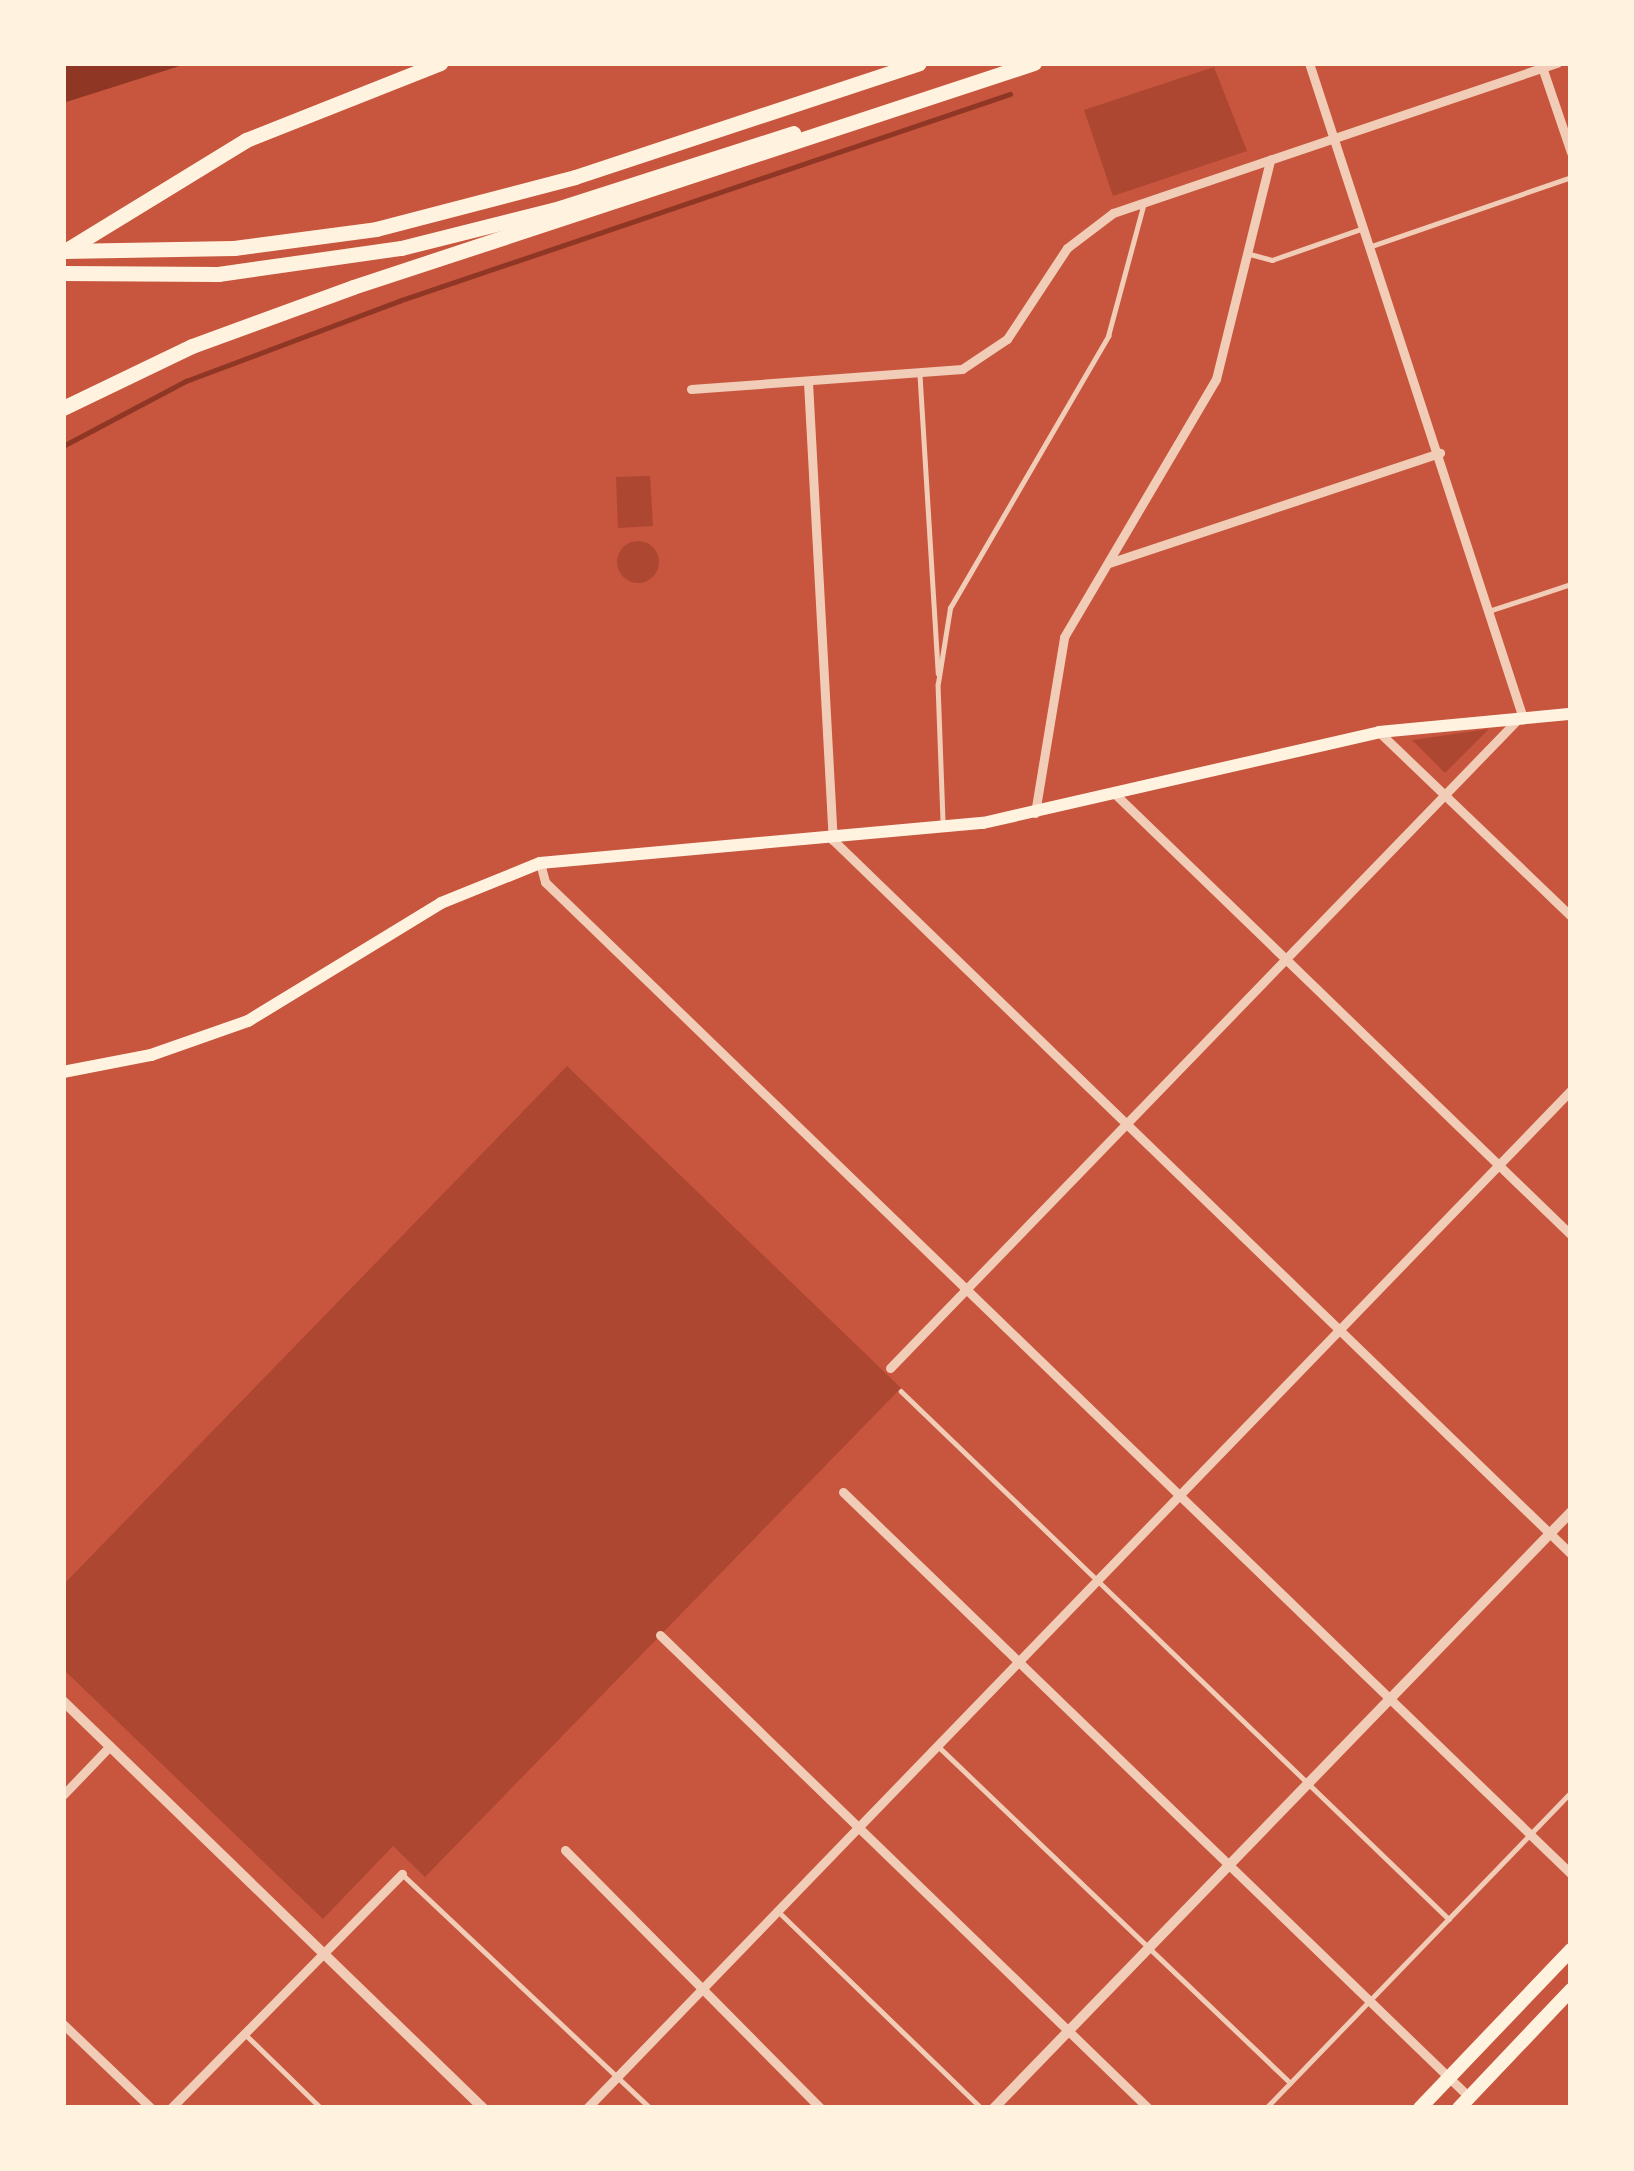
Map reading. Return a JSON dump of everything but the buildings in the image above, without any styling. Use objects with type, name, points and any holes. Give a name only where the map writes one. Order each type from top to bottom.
[{"type":"highway","points":[[63,252],[142,198],[247,140],[440,63]]},
{"type":"highway","points":[[63,252],[234,248],[376,229],[575,177],[919,63]]},
{"type":"highway","points":[[63,408],[256,321],[1034,63]]},
{"type":"highway","points":[[63,274],[218,274],[400,248],[838,125]]},
{"type":"main road","points":[[63,1072],[151,1055],[248,1021],[441,903],[540,863],[943,828],[1035,812],[1379,732],[1571,714]]},
{"type":"main road","points":[[1420,2108],[1571,1950]]},
{"type":"main road","points":[[1464,2103],[1571,1990]]},
{"type":"street","points":[[890,1368],[1522,715],[1492,610],[1309,63]]},
{"type":"street","points":[[691,389],[962,369],[996,347],[1077,236],[1144,202],[1557,63]]},
{"type":"street","points":[[1542,66],[1571,152]]},
{"type":"street","points":[[1035,812],[1064,637],[1216,379],[1270,160]]},
{"type":"street","points":[[808,382],[833,840],[1571,1554]]},
{"type":"street","points":[[1107,563],[1440,453]]},
{"type":"street","points":[[1379,732],[1571,916]]},
{"type":"street","points":[[1114,793],[1571,1235]]},
{"type":"street","points":[[540,863],[545,882],[1571,1874]]},
{"type":"street","points":[[587,2108],[1571,1090]]},
{"type":"street","points":[[843,1492],[1449,2078],[1464,2103]]},
{"type":"street","points":[[994,2108],[1571,1512]]},
{"type":"street","points":[[660,1635],[1148,2108]]},
{"type":"street","points":[[63,1701],[483,2108]]},
{"type":"street","points":[[63,1795],[110,1746]]},
{"type":"street","points":[[566,1850],[820,2108]]},
{"type":"street","points":[[171,2108],[402,1874]]},
{"type":"street","points":[[63,2024],[151,2108]]},
{"type":"street","points":[[1432,2096],[1444,2108]]},
{"type":"lane","points":[[1370,246],[1571,177]]},
{"type":"lane","points":[[938,682],[956,594],[1108,336],[1144,202]]},
{"type":"lane","points":[[1247,253],[1272,260],[1364,228]]},
{"type":"lane","points":[[920,375],[943,828]]},
{"type":"lane","points":[[1492,610],[1571,584]]},
{"type":"lane","points":[[901,1391],[1449,1919]]},
{"type":"lane","points":[[938,1745],[1290,2083]]},
{"type":"lane","points":[[1266,2108],[1571,1792]]},
{"type":"lane","points":[[402,1874],[650,2108]]},
{"type":"lane","points":[[778,1911],[981,2108]]},
{"type":"lane","points":[[244,2034],[321,2108]]},
{"type":"shaded area","points":[[63,63],[189,63],[63,103]]},
{"type":"shaded area","points":[[1214,67],[1247,151],[1113,196],[1084,110]]},
{"type":"shaded area","points":[[650,476],[653,526],[618,528],[616,477]]},
{"type":"shaded area","points":[[638,541],[653,547],[659,562],[653,577],[638,583],[623,577],[617,562],[623,547]]},
{"type":"shaded area","points":[[1489,729],[1445,773],[1412,740]]},
{"type":"shaded area","points":[[567,1066],[901,1388],[425,1877],[393,1846],[323,1919],[63,1669],[63,1585]]},
{"type":"waterway","points":[[63,446],[186,381],[399,301],[1010,94]]}]
